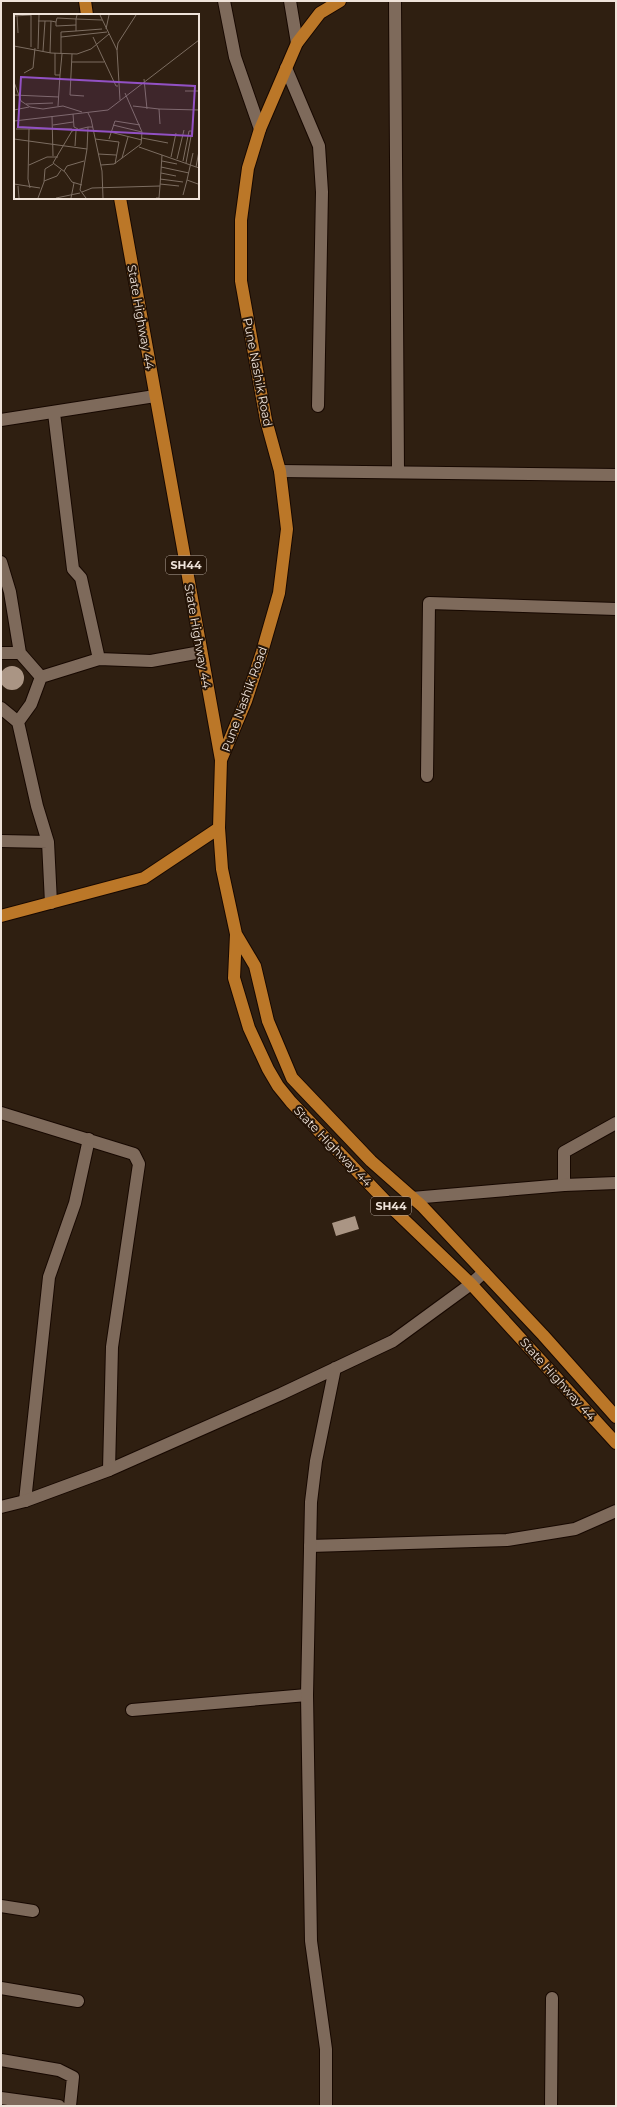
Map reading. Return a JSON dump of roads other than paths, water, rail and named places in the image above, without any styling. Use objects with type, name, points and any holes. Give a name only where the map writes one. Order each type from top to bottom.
[{"type":"main road","points":[[85,1],[87,14]]},
{"type":"main road","name":"Pune Nashik Road","points":[[221,760],[246,701],[279,594],[287,530],[280,471],[266,420],[241,281],[241,220],[248,168],[260,129],[297,43],[320,13],[340,1]]},
{"type":"main road","name":"State Highway 44","points":[[120,199],[221,760],[220,828],[222,869],[236,934],[234,978],[249,1028],[278,1086],[396,1211],[471,1284],[616,1443]]},
{"type":"main road","points":[[1,916],[144,878],[220,828]]},
{"type":"main road","name":"State Highway 44","points":[[236,934],[255,966],[268,1021],[292,1078],[372,1161],[412,1198],[484,1272],[543,1334],[616,1417]]},
{"type":"main road","points":[[278,1086],[292,1078]]},
{"type":"street","points":[[224,1],[235,57],[260,129]]},
{"type":"street","points":[[290,1],[297,43]]},
{"type":"street","points":[[395,1],[398,471]]},
{"type":"street","points":[[286,68],[319,146],[322,192],[318,406]]},
{"type":"street","points":[[1,420],[54,413],[155,396]]},
{"type":"street","points":[[54,413],[73,569],[81,578],[99,659]]},
{"type":"street","points":[[280,471],[398,471],[616,475]]},
{"type":"street","points":[[1,562],[10,592],[20,653],[41,677]]},
{"type":"street","points":[[427,776],[429,603],[616,610]]},
{"type":"street","points":[[41,677],[99,659],[151,661],[201,652]]},
{"type":"street","points":[[1,653],[20,653]]},
{"type":"street","points":[[18,722],[31,704],[41,677]]},
{"type":"street","points":[[1,708],[18,722],[37,806],[48,842],[51,903]]},
{"type":"street","points":[[1,841],[48,842]]},
{"type":"street","points":[[1,1115],[89,1139],[134,1154],[139,1164],[112,1347],[109,1470]]},
{"type":"street","points":[[564,1185],[564,1152],[616,1123]]},
{"type":"street","points":[[25,1501],[49,1277],[75,1203],[89,1139]]},
{"type":"street","points":[[396,1211],[412,1198],[564,1185],[616,1183]]},
{"type":"street","points":[[1,1507],[25,1501],[109,1470],[393,1341],[471,1284],[484,1272]]},
{"type":"street","points":[[326,2106],[326,2049],[311,1941],[307,1695],[311,1502],[316,1461],[335,1368]]},
{"type":"street","points":[[310,1546],[507,1540],[575,1529],[616,1511]]},
{"type":"street","points":[[132,1710],[307,1695]]},
{"type":"street","points":[[1,1906],[33,1911]]},
{"type":"street","points":[[1,1988],[78,2001]]},
{"type":"street","points":[[551,2106],[552,1998]]},
{"type":"street","points":[[1,2060],[59,2070],[73,2077],[70,2106]]},
{"type":"street","points":[[1,2098],[59,2106]]}]
